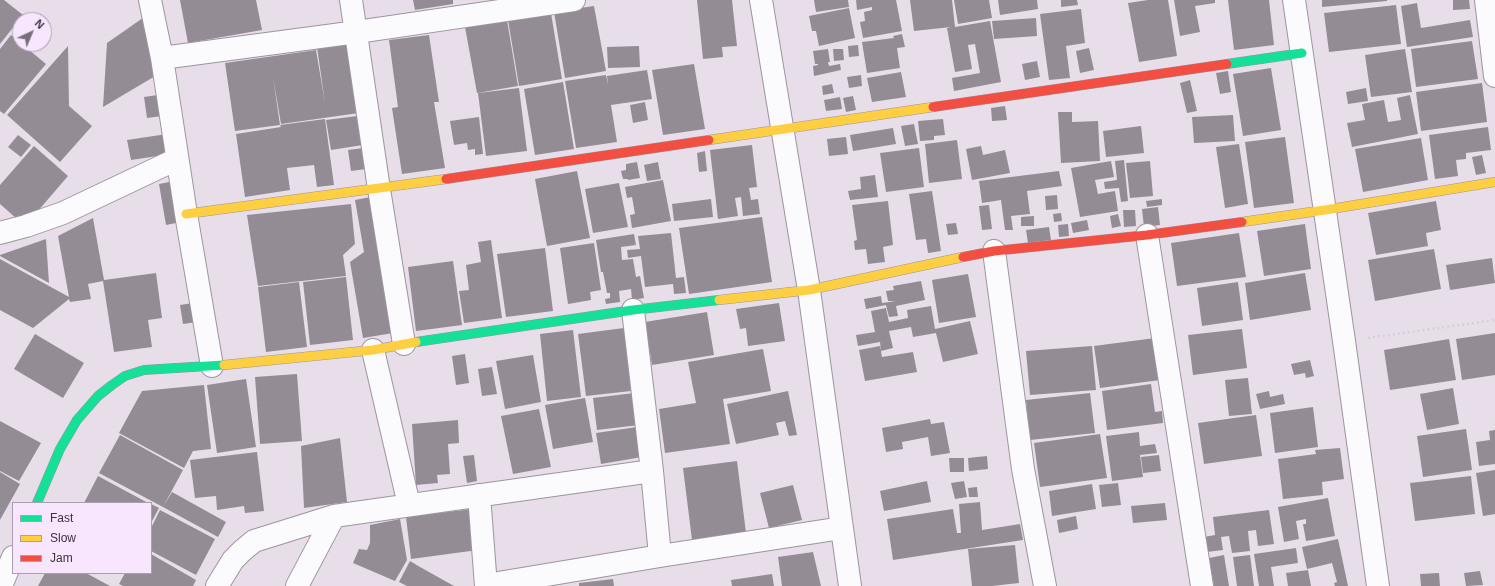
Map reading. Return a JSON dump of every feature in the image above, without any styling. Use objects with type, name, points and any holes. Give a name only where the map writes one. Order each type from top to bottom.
[{"type":"street","points":[[150,0],[162,58],[186,214],[212,366]]},
{"type":"street","points":[[351,0],[357,32],[379,190],[404,344]]},
{"type":"street","points":[[162,58],[357,32],[574,0]]},
{"type":"street","points":[[761,0],[809,290],[850,586]]},
{"type":"street","points":[[1294,0],[1378,586]]},
{"type":"street","points":[[1486,0],[1495,76]]},
{"type":"street","points":[[186,214],[379,190],[1302,53]]},
{"type":"street","points":[[0,234],[63,213],[178,159]]},
{"type":"street","points":[[37,502],[60,449],[78,420],[98,396],[112,385],[125,376],[144,370],[212,366],[373,350],[404,344],[633,310],[809,290],[994,251],[1147,235],[1325,210],[1495,182]]},
{"type":"street","points":[[1147,235],[1202,586]]},
{"type":"street","points":[[994,251],[1023,469],[1045,586]]},
{"type":"street","points":[[633,310],[652,471],[660,556]]},
{"type":"street","points":[[373,350],[409,505]]},
{"type":"street","points":[[217,586],[233,560],[254,542],[334,516],[652,471]]},
{"type":"street","points":[[479,495],[486,586],[660,556],[842,528]]},
{"type":"street","points":[[297,586],[334,516]]},
{"type":"street","points":[[0,586],[12,559]]},
{"type":"path","points":[[1344,341],[1495,320]]},
{"type":"building","points":[[0,0],[4,0],[19,12],[12,12],[12,29],[0,44]]},
{"type":"building","points":[[180,0],[256,0],[262,30],[188,43]]},
{"type":"building","points":[[413,0],[453,0],[453,4],[415,10]]},
{"type":"building","points":[[697,0],[732,0],[737,46],[722,47],[723,57],[703,59]]},
{"type":"building","points":[[814,0],[848,0],[849,7],[816,12]]},
{"type":"building","points":[[856,0],[896,0],[902,31],[863,38],[860,22],[865,21],[864,12],[872,10],[872,7],[857,10]]},
{"type":"building","points":[[910,0],[952,0],[955,27],[990,21],[1001,82],[954,91],[952,78],[980,73],[975,44],[968,45],[972,69],[955,72],[947,28],[951,27],[914,31]]},
{"type":"building","points":[[954,0],[989,0],[992,18],[958,24]]},
{"type":"building","points":[[998,0],[1037,0],[1038,9],[1000,15]]},
{"type":"building","points":[[1061,0],[1077,0],[1078,5],[1061,7]]},
{"type":"building","points":[[1148,0],[1168,0],[1177,56],[1139,62],[1128,3]]},
{"type":"building","points":[[1174,0],[1215,0],[1215,3],[1195,6],[1200,32],[1180,36]]},
{"type":"building","points":[[1228,0],[1269,0],[1274,45],[1234,50]]},
{"type":"building","points":[[1322,0],[1387,0],[1387,1],[1322,7]]},
{"type":"building","points":[[1453,0],[1469,0],[1470,9],[1453,10]]},
{"type":"building","points":[[1417,3],[1421,28],[1470,20],[1473,37],[1407,47],[1401,6]]},
{"type":"building","points":[[1396,5],[1401,44],[1329,52],[1324,13]]},
{"type":"building","points":[[594,6],[606,71],[565,78],[554,12]]},
{"type":"building","points":[[849,8],[855,38],[819,46],[816,31],[812,31],[809,16]]},
{"type":"building","points":[[1081,9],[1085,43],[1066,46],[1070,78],[1049,80],[1040,14]]},
{"type":"building","points":[[150,13],[162,72],[103,107],[107,43]]},
{"type":"building","points":[[551,13],[562,79],[519,86],[508,20]]},
{"type":"building","points":[[1036,18],[1037,36],[994,39],[992,21]]},
{"type":"building","points":[[507,20],[518,86],[477,93],[465,27]]},
{"type":"building","points":[[902,34],[905,47],[897,48],[900,68],[867,73],[862,42],[894,38],[893,36]]},
{"type":"building","points":[[11,35],[12,52],[32,52],[46,64],[4,114],[0,111],[0,49]]},
{"type":"building","points":[[429,35],[439,102],[434,102],[445,168],[402,174],[392,108],[398,107],[389,40]]},
{"type":"building","points":[[1472,41],[1478,79],[1416,87],[1411,49]]},
{"type":"building","points":[[355,42],[366,112],[281,124],[273,77],[280,125],[235,131],[225,63],[316,50],[325,103],[317,47]]},
{"type":"building","points":[[858,45],[859,56],[849,57],[848,46]]},
{"type":"building","points":[[68,46],[69,106],[92,126],[60,162],[7,115]]},
{"type":"building","points":[[639,46],[640,67],[608,68],[607,47]]},
{"type":"building","points":[[1089,48],[1094,70],[1080,73],[1076,51]]},
{"type":"building","points":[[828,49],[830,62],[828,62],[829,66],[840,64],[841,70],[814,76],[813,66],[818,64],[815,64],[813,51]]},
{"type":"building","points":[[833,49],[843,49],[844,60],[834,61]]},
{"type":"building","points":[[1405,49],[1412,92],[1371,97],[1365,55]]},
{"type":"building","points":[[1037,61],[1040,77],[1025,80],[1022,64]]},
{"type":"building","points":[[694,64],[705,129],[663,135],[652,70]]},
{"type":"building","points":[[1271,68],[1281,130],[1243,136],[1233,74]]},
{"type":"building","points":[[647,70],[652,99],[611,105],[617,142],[576,148],[565,81],[606,75],[608,85],[607,76]]},
{"type":"building","points":[[1228,71],[1231,92],[1220,94],[1216,73]]},
{"type":"building","points":[[901,72],[906,97],[872,102],[867,78]]},
{"type":"building","points":[[861,75],[862,86],[849,88],[847,77]]},
{"type":"building","points":[[1190,80],[1197,111],[1187,113],[1180,83]]},
{"type":"building","points":[[563,82],[574,149],[535,155],[524,89]]},
{"type":"building","points":[[1482,83],[1487,122],[1421,131],[1416,92]]},
{"type":"building","points":[[832,84],[834,93],[823,95],[822,86]]},
{"type":"building","points":[[519,88],[527,151],[486,156],[478,93]]},
{"type":"building","points":[[1366,88],[1368,101],[1348,104],[1346,92]]},
{"type":"building","points":[[158,95],[162,116],[147,118],[144,97]]},
{"type":"building","points":[[1410,95],[1418,134],[1352,147],[1347,123],[1365,120],[1362,104],[1384,100],[1388,122],[1401,120],[1397,98]]},
{"type":"building","points":[[853,96],[856,110],[846,112],[843,98]]},
{"type":"building","points":[[840,97],[842,109],[826,111],[824,100]]},
{"type":"building","points":[[645,102],[648,120],[633,123],[630,105]]},
{"type":"building","points":[[1005,106],[1007,120],[992,121],[991,108]]},
{"type":"building","points":[[1058,112],[1072,112],[1072,122],[1098,121],[1100,161],[1061,163]]},
{"type":"building","points":[[365,115],[369,144],[331,150],[326,120]]},
{"type":"building","points":[[1233,115],[1235,141],[1194,143],[1192,117]]},
{"type":"building","points":[[479,117],[483,154],[475,155],[475,149],[468,150],[467,143],[454,145],[450,121]]},
{"type":"building","points":[[325,119],[334,185],[317,187],[314,165],[287,168],[290,190],[245,197],[236,134],[281,127],[280,125]]},
{"type":"building","points":[[943,119],[945,135],[934,136],[934,140],[920,141],[918,121]]},
{"type":"building","points":[[914,124],[918,144],[905,146],[901,126]]},
{"type":"building","points":[[1141,126],[1144,153],[1106,157],[1103,131]]},
{"type":"building","points":[[1488,127],[1491,150],[1466,153],[1466,159],[1456,160],[1458,176],[1435,179],[1429,135]]},
{"type":"building","points":[[893,128],[896,144],[853,151],[850,135]]},
{"type":"building","points":[[167,134],[171,154],[131,160],[127,140]]},
{"type":"building","points":[[18,135],[31,145],[21,157],[8,147]]},
{"type":"building","points":[[846,137],[848,154],[829,156],[827,139]]},
{"type":"building","points":[[1285,137],[1294,203],[1254,208],[1245,142]]},
{"type":"building","points":[[1421,138],[1428,180],[1363,192],[1355,149]]},
{"type":"building","points":[[957,140],[962,179],[929,183],[925,144]]},
{"type":"building","points":[[1239,144],[1248,204],[1225,208],[1216,147]]},
{"type":"building","points":[[752,145],[757,187],[749,188],[751,200],[758,199],[760,214],[743,216],[741,197],[735,198],[738,216],[718,219],[710,150]]},
{"type":"building","points":[[34,146],[68,176],[25,226],[0,204],[0,185]]},
{"type":"building","points":[[981,146],[983,155],[1005,150],[1010,173],[972,180],[966,149]]},
{"type":"building","points":[[371,147],[374,168],[351,171],[348,150]]},
{"type":"building","points":[[919,148],[924,187],[886,192],[880,153]]},
{"type":"building","points":[[705,151],[707,171],[699,172],[697,153]]},
{"type":"building","points":[[1482,155],[1486,173],[1476,175],[1472,157]]},
{"type":"building","points":[[1124,160],[1128,201],[1121,202],[1119,188],[1105,189],[1104,182],[1117,180],[1115,161]]},
{"type":"building","points":[[1111,161],[1114,177],[1095,180],[1098,194],[1115,191],[1118,211],[1080,217],[1071,168]]},
{"type":"building","points":[[1150,161],[1153,196],[1130,198],[1126,163]]},
{"type":"building","points":[[637,162],[640,178],[628,180],[623,179],[621,171],[626,170],[626,164]]},
{"type":"building","points":[[658,162],[661,179],[647,181],[644,165]]},
{"type":"building","points":[[577,171],[590,238],[547,246],[535,179]]},
{"type":"building","points":[[1059,171],[1062,186],[1027,191],[1030,214],[1011,216],[1013,230],[1005,230],[1001,200],[982,203],[979,181]]},
{"type":"building","points":[[875,175],[878,197],[850,200],[848,191],[861,189],[860,177]]},
{"type":"building","points":[[663,180],[671,221],[632,228],[630,215],[635,214],[632,197],[627,198],[625,187]]},
{"type":"building","points":[[174,181],[181,222],[166,225],[159,184]]},
{"type":"building","points":[[619,183],[628,227],[593,233],[585,189]]},
{"type":"building","points":[[932,191],[941,251],[928,253],[926,239],[916,240],[909,194]]},
{"type":"building","points":[[1057,195],[1058,209],[1046,210],[1045,196]]},
{"type":"building","points":[[376,196],[399,332],[363,338],[350,262],[364,252],[355,200]]},
{"type":"building","points":[[711,199],[713,217],[674,221],[672,204]]},
{"type":"building","points":[[1162,199],[1162,205],[1147,207],[1146,201]]},
{"type":"building","points":[[888,201],[893,245],[883,247],[885,262],[868,264],[866,249],[855,250],[854,241],[857,240],[852,205]]},
{"type":"building","points":[[1436,201],[1441,230],[1426,233],[1428,246],[1376,255],[1368,213]]},
{"type":"building","points":[[351,204],[355,244],[343,255],[346,276],[258,286],[247,215]]},
{"type":"building","points":[[989,205],[992,229],[982,230],[979,206]]},
{"type":"building","points":[[1158,207],[1160,225],[1144,227],[1142,209]]},
{"type":"building","points":[[1123,210],[1135,210],[1136,226],[1124,227]]},
{"type":"building","points":[[1061,213],[1062,221],[1054,222],[1053,214]]},
{"type":"building","points":[[1118,214],[1121,226],[1112,228],[1110,216]]},
{"type":"building","points":[[1034,216],[1034,226],[1021,226],[1021,217]]},
{"type":"building","points":[[762,217],[772,282],[689,294],[679,228]]},
{"type":"building","points":[[93,218],[104,280],[156,273],[162,318],[148,320],[152,347],[114,352],[103,281],[88,284],[91,299],[70,302],[69,299],[33,328],[0,310],[0,259],[69,297],[58,236]]},
{"type":"building","points":[[1087,220],[1089,230],[1073,233],[1071,223]]},
{"type":"building","points":[[956,223],[958,234],[948,235],[946,224]]},
{"type":"building","points":[[1068,224],[1069,236],[1059,237],[1058,225]]},
{"type":"building","points":[[1305,224],[1311,269],[1264,276],[1257,231]]},
{"type":"building","points":[[1049,227],[1051,240],[1028,243],[1026,230]]},
{"type":"building","points":[[671,233],[676,278],[684,277],[686,293],[674,294],[673,284],[645,287],[641,256],[628,258],[627,250],[640,249],[638,236]]},
{"type":"building","points":[[1239,233],[1246,277],[1177,286],[1171,243]]},
{"type":"building","points":[[634,234],[636,245],[621,247],[622,260],[633,259],[636,277],[640,276],[644,298],[632,300],[631,289],[619,291],[620,302],[606,304],[605,299],[610,298],[610,293],[607,293],[603,272],[601,272],[596,240]]},
{"type":"building","points":[[46,239],[49,283],[0,256],[0,255]]},
{"type":"building","points":[[491,240],[502,318],[464,323],[459,291],[469,290],[466,265],[481,262],[478,242]]},
{"type":"building","points":[[594,243],[601,290],[590,292],[591,300],[568,304],[560,248]]},
{"type":"building","points":[[545,248],[553,311],[506,317],[497,254]]},
{"type":"building","points":[[1434,249],[1441,289],[1375,301],[1368,260]]},
{"type":"building","points":[[1492,258],[1495,283],[1450,290],[1446,265]]},
{"type":"building","points":[[453,261],[462,325],[416,331],[408,267]]},
{"type":"building","points":[[1305,273],[1311,310],[1250,320],[1245,283]]},
{"type":"building","points":[[968,274],[976,317],[939,323],[932,280]]},
{"type":"building","points":[[346,277],[353,340],[310,345],[303,282]]},
{"type":"building","points":[[921,281],[925,300],[896,306],[898,316],[889,317],[886,305],[866,309],[864,299],[881,296],[882,303],[896,301],[888,301],[886,291],[894,290],[893,286]]},
{"type":"building","points":[[299,282],[307,347],[266,352],[258,287]]},
{"type":"building","points":[[1238,282],[1243,320],[1202,326],[1197,288]]},
{"type":"building","points":[[193,303],[197,322],[183,324],[180,305]]},
{"type":"building","points":[[779,303],[785,341],[748,346],[746,328],[740,329],[736,309]]},
{"type":"building","points":[[931,306],[935,329],[970,321],[978,354],[943,362],[936,333],[913,337],[911,327],[889,331],[893,348],[881,351],[880,342],[858,346],[856,335],[875,332],[871,311],[886,308],[889,322],[908,318],[907,310]]},
{"type":"building","points":[[707,312],[714,355],[652,365],[645,322]]},
{"type":"building","points":[[624,328],[631,391],[586,396],[578,334]]},
{"type":"building","points":[[1242,329],[1247,368],[1193,375],[1188,335]]},
{"type":"building","points":[[573,330],[581,397],[547,401],[540,334]]},
{"type":"building","points":[[1495,333],[1495,375],[1462,380],[1456,339]]},
{"type":"building","points":[[35,334],[84,363],[63,398],[14,369]]},
{"type":"building","points":[[1155,338],[1160,380],[1100,388],[1094,346]]},
{"type":"building","points":[[1449,339],[1456,380],[1390,390],[1384,350]]},
{"type":"building","points":[[880,346],[882,357],[913,352],[917,372],[865,381],[859,350]]},
{"type":"building","points":[[1092,346],[1096,390],[1030,395],[1026,351]]},
{"type":"building","points":[[763,349],[771,391],[723,399],[730,444],[665,453],[659,409],[696,403],[688,362]]},
{"type":"building","points":[[465,354],[469,383],[456,385],[452,356]]},
{"type":"building","points":[[533,355],[541,402],[505,409],[496,361]]},
{"type":"building","points":[[1310,360],[1314,376],[1306,378],[1305,373],[1294,375],[1291,364]]},
{"type":"building","points":[[492,367],[497,394],[482,396],[478,369]]},
{"type":"building","points":[[297,374],[302,441],[260,444],[255,377]]},
{"type":"building","points":[[1248,378],[1252,414],[1229,416],[1225,380]]},
{"type":"building","points":[[246,379],[256,447],[217,453],[207,385]]},
{"type":"building","points":[[1151,384],[1155,412],[1162,411],[1163,423],[1107,430],[1102,391]]},
{"type":"building","points":[[204,385],[211,449],[193,451],[184,468],[119,433],[142,391]]},
{"type":"building","points":[[1453,388],[1459,424],[1427,430],[1420,394]]},
{"type":"building","points":[[788,391],[797,435],[789,436],[785,421],[776,423],[779,435],[736,444],[727,404]]},
{"type":"building","points":[[1269,391],[1270,397],[1283,394],[1285,404],[1260,409],[1256,394]]},
{"type":"building","points":[[634,393],[639,425],[597,430],[593,398]]},
{"type":"building","points":[[1090,393],[1095,433],[1030,440],[1026,400]]},
{"type":"building","points":[[585,398],[593,442],[553,449],[545,405]]},
{"type":"building","points":[[1313,407],[1318,447],[1275,453],[1270,413]]},
{"type":"building","points":[[539,409],[551,467],[513,474],[501,416]]},
{"type":"building","points":[[1256,415],[1262,456],[1204,464],[1198,423]]},
{"type":"building","points":[[930,419],[931,424],[944,422],[950,453],[931,456],[928,437],[902,442],[903,449],[886,452],[882,428]]},
{"type":"building","points":[[458,420],[459,443],[448,444],[450,474],[437,475],[438,483],[416,485],[412,424]]},
{"type":"building","points":[[0,421],[41,443],[19,481],[0,471]]},
{"type":"building","points":[[637,427],[642,457],[601,464],[596,433]]},
{"type":"building","points":[[1466,429],[1472,470],[1423,477],[1417,436]]},
{"type":"building","points":[[1495,430],[1495,464],[1479,466],[1476,442],[1490,440],[1489,431]]},
{"type":"building","points":[[1139,432],[1140,446],[1155,444],[1157,453],[1140,455],[1143,477],[1112,481],[1106,436]]},
{"type":"building","points":[[1100,434],[1107,478],[1040,487],[1034,443]]},
{"type":"building","points":[[120,435],[183,470],[163,507],[99,473]]},
{"type":"building","points":[[340,438],[347,502],[304,508],[301,446]]},
{"type":"building","points":[[1340,448],[1344,479],[1322,482],[1323,495],[1283,499],[1278,459],[1316,454],[1315,450]]},
{"type":"building","points":[[257,452],[264,511],[245,513],[244,506],[217,510],[216,496],[195,498],[190,460]]},
{"type":"building","points":[[474,455],[477,481],[467,483],[463,456]]},
{"type":"building","points":[[1159,455],[1161,471],[1143,473],[1141,457]]},
{"type":"building","points":[[987,456],[988,469],[969,471],[968,458]]},
{"type":"building","points":[[949,458],[964,458],[964,472],[950,472]]},
{"type":"building","points":[[737,461],[746,533],[692,540],[683,468]]},
{"type":"building","points":[[1495,470],[1495,514],[1483,516],[1476,473]]},
{"type":"building","points":[[0,472],[20,484],[0,520]]},
{"type":"building","points":[[98,476],[146,502],[85,502]]},
{"type":"building","points":[[1471,476],[1475,514],[1415,521],[1410,483]]},
{"type":"building","points":[[927,481],[931,502],[884,511],[880,491]]},
{"type":"building","points":[[964,481],[967,497],[955,499],[951,483]]},
{"type":"building","points":[[1118,483],[1121,505],[1102,507],[1099,485]]},
{"type":"building","points":[[1092,484],[1096,509],[1052,516],[1049,491]]},
{"type":"building","points":[[793,485],[802,520],[769,528],[760,493]]},
{"type":"building","points":[[977,487],[978,497],[969,497],[968,488]]},
{"type":"building","points":[[172,492],[226,522],[218,537],[163,507]]},
{"type":"building","points":[[1328,498],[1335,536],[1306,541],[1303,524],[1306,524],[1306,519],[1296,521],[1299,539],[1284,542],[1278,507]]},
{"type":"building","points":[[980,502],[982,530],[1020,524],[1023,540],[893,560],[887,519],[953,509],[957,533],[961,533],[959,504]]},
{"type":"building","points":[[1165,503],[1167,520],[1133,523],[1131,506]]},
{"type":"building","points":[[152,504],[159,508],[152,521]]},
{"type":"building","points":[[472,509],[478,550],[411,559],[406,517]]},
{"type":"building","points":[[160,510],[215,539],[196,575],[152,552],[152,526]]},
{"type":"building","points":[[1269,510],[1274,544],[1258,546],[1256,530],[1248,531],[1250,551],[1232,553],[1229,536],[1221,537],[1223,550],[1207,552],[1204,537],[1215,535],[1213,517]]},
{"type":"building","points":[[1076,516],[1078,529],[1059,533],[1057,520]]},
{"type":"building","points":[[400,519],[407,560],[395,581],[353,563],[359,549],[367,550],[370,543],[370,525]]},
{"type":"building","points":[[1338,539],[1348,586],[1335,586],[1334,583],[1337,582],[1332,563],[1307,569],[1302,547]]},
{"type":"building","points":[[1015,545],[1019,583],[992,586],[972,586],[968,549]]},
{"type":"building","points":[[1296,548],[1298,563],[1271,567],[1274,586],[1259,586],[1254,554]]},
{"type":"building","points":[[813,552],[821,586],[782,586],[778,557]]},
{"type":"building","points":[[152,555],[196,580],[193,586],[123,586],[119,584],[124,574],[152,574]]},
{"type":"building","points":[[1224,555],[1229,586],[1214,586],[1209,558]]},
{"type":"building","points":[[1250,555],[1254,586],[1237,586],[1233,557]]},
{"type":"building","points":[[410,561],[454,586],[407,586],[399,582]]},
{"type":"building","points":[[1308,570],[1311,586],[1288,586],[1286,573]]},
{"type":"building","points":[[1480,571],[1483,585],[1466,586],[1464,573]]},
{"type":"building","points":[[1439,573],[1440,586],[1421,586],[1420,574]]},
{"type":"building","points":[[44,574],[88,574],[110,586],[38,586]]},
{"type":"building","points":[[772,574],[774,586],[732,586],[731,580]]},
{"type":"building","points":[[613,579],[614,586],[579,586],[579,583]]},
{"type":"traffic: fast","points":[[1227,64],[1302,53]]},
{"type":"traffic: fast","points":[[416,342],[633,310],[719,300]]},
{"type":"traffic: fast","points":[[37,502],[60,449],[77,420],[98,396],[112,385],[125,376],[144,370],[224,365]]},
{"type":"traffic: slow","points":[[709,140],[933,107]]},
{"type":"traffic: slow","points":[[186,214],[446,179]]},
{"type":"traffic: slow","points":[[1242,222],[1495,182]]},
{"type":"traffic: slow","points":[[719,300],[809,290],[963,257]]},
{"type":"traffic: slow","points":[[224,365],[373,350],[416,342]]},
{"type":"traffic: jam","points":[[933,107],[1227,64]]},
{"type":"traffic: jam","points":[[446,179],[709,140]]},
{"type":"traffic: jam","points":[[963,257],[994,251],[1147,235],[1242,222]]}]
